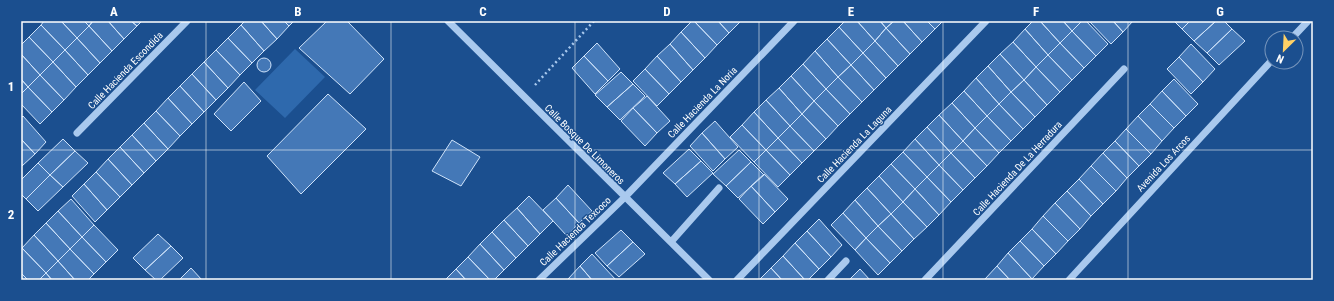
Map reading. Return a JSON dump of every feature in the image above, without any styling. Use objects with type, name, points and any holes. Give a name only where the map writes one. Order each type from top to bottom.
[{"type":"street","name":"Calle Hacienda Escondida","points":[[77,133],[187,21]]},
{"type":"street","name":"Calle Bosque De Limoneros","points":[[448,21],[709,280]]},
{"type":"street","name":"Calle Hacienda La Noria","points":[[625,197],[794,21]]},
{"type":"street","name":"Calle Hacienda La Laguna","points":[[737,280],[986,21]]},
{"type":"street","points":[[1300,30],[1308,21]]},
{"type":"street","name":"Calle Hacienda De La Herradura","points":[[925,280],[1124,69]]},
{"type":"street","name":"Avenida Los Arcos","points":[[1070,280],[1264,69]]},
{"type":"street","points":[[671,242],[719,188]]},
{"type":"street","name":"Calle Hacienda Texcoco","points":[[539,280],[625,197]]},
{"type":"street","points":[[828,280],[846,261]]},
{"type":"path","points":[[524,97],[594,21]]},
{"type":"shaded area","points":[[295,49],[325,77],[285,118],[255,90]]},
{"type":"building","points":[[44,21],[61,21],[77,38],[65,50],[41,25]]},
{"type":"building","points":[[61,21],[84,21],[89,26],[77,38]]},
{"type":"building","points":[[84,21],[93,21],[89,26]]},
{"type":"building","points":[[93,21],[108,21],[124,39],[112,51],[89,26]]},
{"type":"building","points":[[108,21],[131,21],[137,26],[124,39]]},
{"type":"building","points":[[131,21],[142,21],[137,26]]},
{"type":"building","points":[[245,21],[261,21],[277,39],[264,51],[241,25]]},
{"type":"building","points":[[261,21],[284,21],[289,26],[277,39]]},
{"type":"building","points":[[284,21],[294,21],[289,26]]},
{"type":"building","points":[[327,21],[347,21],[384,59],[350,94],[299,48]]},
{"type":"building","points":[[692,21],[694,21],[717,45],[705,58],[681,32]]},
{"type":"building","points":[[694,21],[718,21],[729,33],[717,45]]},
{"type":"building","points":[[718,21],[741,21],[729,33]]},
{"type":"building","points":[[845,21],[857,21],[875,41],[863,53],[839,27]]},
{"type":"building","points":[[857,21],[880,21],[886,28],[875,41]]},
{"type":"building","points":[[880,21],[894,21],[886,28]]},
{"type":"building","points":[[894,21],[903,21],[922,42],[910,54],[886,28]]},
{"type":"building","points":[[903,21],[927,21],[935,29],[922,42]]},
{"type":"building","points":[[927,21],[943,21],[935,29]]},
{"type":"building","points":[[1033,21],[1040,21],[1060,43],[1048,55],[1025,29]]},
{"type":"building","points":[[1040,21],[1063,21],[1072,31],[1060,43]]},
{"type":"building","points":[[1063,21],[1082,21],[1072,31]]},
{"type":"building","points":[[1082,21],[1086,21],[1108,44],[1096,56],[1072,31]]},
{"type":"building","points":[[1089,21],[1113,21],[1123,32],[1111,44]]},
{"type":"building","points":[[1113,21],[1133,21],[1123,32]]},
{"type":"building","points":[[1174,21],[1190,21],[1182,29]]},
{"type":"building","points":[[1190,21],[1216,21],[1194,41],[1182,29]]},
{"type":"building","points":[[1216,21],[1224,21],[1232,29],[1207,53],[1194,41]]},
{"type":"building","points":[[41,25],[65,50],[53,62],[29,37]]},
{"type":"building","points":[[241,25],[264,51],[252,63],[228,38]]},
{"type":"building","points":[[89,26],[112,51],[100,63],[77,38]]},
{"type":"building","points":[[839,27],[863,53],[851,65],[827,39]]},
{"type":"building","points":[[886,28],[910,54],[898,66],[875,41]]},
{"type":"building","points":[[1025,29],[1048,55],[1036,67],[1013,42]]},
{"type":"building","points":[[1232,29],[1245,41],[1219,65],[1207,53]]},
{"type":"building","points":[[1072,31],[1096,56],[1084,68],[1060,43]]},
{"type":"building","points":[[681,32],[705,58],[693,70],[670,44]]},
{"type":"building","points":[[29,37],[53,62],[40,75],[21,54],[21,45]]},
{"type":"building","points":[[77,38],[100,63],[88,75],[65,50]]},
{"type":"building","points":[[228,38],[252,63],[240,75],[216,50]]},
{"type":"building","points":[[827,39],[851,65],[838,77],[815,51]]},
{"type":"building","points":[[875,41],[898,66],[886,78],[863,53]]},
{"type":"building","points":[[1013,42],[1036,67],[1024,80],[1000,54]]},
{"type":"building","points":[[597,43],[620,69],[608,81],[584,56]]},
{"type":"building","points":[[1060,43],[1084,68],[1072,80],[1048,55]]},
{"type":"building","points":[[670,44],[693,70],[681,82],[657,56]]},
{"type":"building","points":[[1191,44],[1215,69],[1203,82],[1179,57]]},
{"type":"building","points":[[65,50],[88,75],[76,87],[53,62]]},
{"type":"building","points":[[216,50],[240,75],[228,88],[204,62]]},
{"type":"building","points":[[815,51],[838,77],[826,89],[803,64]]},
{"type":"building","points":[[863,53],[886,78],[874,90],[851,65]]},
{"type":"building","points":[[21,54],[40,75],[28,87],[21,79]]},
{"type":"building","points":[[1000,54],[1024,80],[1011,92],[988,66]]},
{"type":"building","points":[[1048,55],[1072,80],[1060,92],[1036,67]]},
{"type":"building","points":[[584,56],[608,81],[595,94],[572,68]]},
{"type":"building","points":[[657,56],[681,82],[669,94],[645,69]]},
{"type":"building","points":[[1179,57],[1203,82],[1191,94],[1167,69]]},
{"type":"building","points":[[264,58],[269,60],[271,65],[269,70],[264,72],[259,70],[257,65],[259,60]]},
{"type":"building","points":[[53,62],[76,87],[64,100],[40,75]]},
{"type":"building","points":[[204,62],[228,88],[216,100],[192,74]]},
{"type":"building","points":[[803,64],[826,89],[814,101],[791,76]]},
{"type":"building","points":[[851,65],[874,90],[862,102],[838,77]]},
{"type":"building","points":[[988,66],[1011,92],[999,104],[976,78]]},
{"type":"building","points":[[1036,67],[1060,92],[1047,105],[1024,80]]},
{"type":"building","points":[[645,69],[669,94],[657,106],[633,81]]},
{"type":"building","points":[[621,72],[633,84],[607,107],[595,95]]},
{"type":"building","points":[[192,74],[216,100],[204,112],[180,86]]},
{"type":"building","points":[[40,75],[64,100],[52,112],[28,87]]},
{"type":"building","points":[[791,76],[814,101],[802,114],[779,88]]},
{"type":"building","points":[[838,77],[862,102],[850,114],[826,89]]},
{"type":"building","points":[[976,78],[999,104],[987,116],[964,91]]},
{"type":"building","points":[[21,79],[28,87],[21,94]]},
{"type":"building","points":[[1174,79],[1198,104],[1186,116],[1162,91]]},
{"type":"building","points":[[1024,80],[1047,105],[1035,117],[1011,92]]},
{"type":"building","points":[[244,82],[261,101],[231,131],[214,114]]},
{"type":"building","points":[[633,84],[645,96],[620,120],[607,107]]},
{"type":"building","points":[[180,86],[204,112],[192,124],[168,98]]},
{"type":"building","points":[[28,87],[52,112],[40,124],[21,104],[21,94]]},
{"type":"building","points":[[779,88],[802,114],[790,126],[766,100]]},
{"type":"building","points":[[826,89],[850,114],[838,126],[814,101]]},
{"type":"building","points":[[964,91],[987,116],[975,128],[952,103]]},
{"type":"building","points":[[1162,91],[1186,116],[1174,128],[1150,104]]},
{"type":"building","points":[[1011,92],[1035,117],[1023,129],[999,104]]},
{"type":"building","points":[[328,94],[366,129],[301,194],[267,156]]},
{"type":"building","points":[[647,96],[670,121],[657,133],[633,108]]},
{"type":"building","points":[[168,98],[192,124],[180,136],[156,111]]},
{"type":"building","points":[[766,100],[790,126],[778,138],[754,112]]},
{"type":"building","points":[[814,101],[838,126],[826,139],[802,114]]},
{"type":"building","points":[[952,103],[975,128],[963,141],[939,115]]},
{"type":"building","points":[[999,104],[1023,129],[1011,141],[987,116]]},
{"type":"building","points":[[1150,104],[1174,128],[1162,141],[1138,116]]},
{"type":"building","points":[[633,108],[657,133],[645,146],[621,121]]},
{"type":"building","points":[[156,111],[180,136],[168,149],[144,123]]},
{"type":"building","points":[[754,112],[778,138],[766,150],[742,125]]},
{"type":"building","points":[[802,114],[826,139],[814,151],[790,126]]},
{"type":"building","points":[[939,115],[963,141],[951,153],[927,127]]},
{"type":"building","points":[[23,116],[46,142],[35,154],[21,139],[21,118]]},
{"type":"building","points":[[987,116],[1011,141],[999,153],[975,128]]},
{"type":"building","points":[[1138,116],[1162,141],[1151,154],[1126,129]]},
{"type":"building","points":[[715,121],[738,147],[725,159],[702,133]]},
{"type":"building","points":[[144,123],[168,149],[156,161],[132,135]]},
{"type":"building","points":[[742,125],[766,150],[754,162],[730,137]]},
{"type":"building","points":[[790,126],[814,151],[802,163],[778,138]]},
{"type":"building","points":[[927,127],[951,153],[939,165],[915,139]]},
{"type":"building","points":[[975,128],[999,153],[987,166],[963,141]]},
{"type":"building","points":[[1126,129],[1151,154],[1139,166],[1115,141]]},
{"type":"building","points":[[702,133],[725,159],[713,171],[690,146]]},
{"type":"building","points":[[132,135],[156,161],[144,173],[120,147]]},
{"type":"building","points":[[778,138],[802,163],[790,175],[766,150]]},
{"type":"building","points":[[21,139],[35,154],[22,166],[21,165]]},
{"type":"building","points":[[63,139],[75,151],[50,175],[38,163]]},
{"type":"building","points":[[915,139],[939,165],[927,177],[903,152]]},
{"type":"building","points":[[452,140],[480,157],[461,186],[432,171]]},
{"type":"building","points":[[963,141],[987,166],[975,178],[951,153]]},
{"type":"building","points":[[1115,141],[1139,166],[1127,178],[1103,153]]},
{"type":"building","points":[[120,147],[144,173],[132,185],[108,159]]},
{"type":"building","points":[[689,149],[701,161],[675,184],[663,173]]},
{"type":"building","points":[[739,150],[751,162],[726,186],[713,174]]},
{"type":"building","points":[[766,150],[790,175],[778,187],[754,162]]},
{"type":"building","points":[[75,151],[88,163],[63,187],[50,175]]},
{"type":"building","points":[[903,152],[927,177],[915,189],[891,164]]},
{"type":"building","points":[[951,153],[975,178],[963,190],[939,165]]},
{"type":"building","points":[[1103,153],[1127,178],[1116,191],[1091,166]]},
{"type":"building","points":[[108,159],[132,185],[120,197],[96,172]]},
{"type":"building","points":[[701,161],[713,173],[687,197],[675,184]]},
{"type":"building","points":[[751,162],[764,175],[738,198],[726,186]]},
{"type":"building","points":[[38,163],[50,175],[26,199],[21,194],[21,180]]},
{"type":"building","points":[[891,164],[915,189],[903,202],[879,176]]},
{"type":"building","points":[[939,165],[963,190],[951,202],[927,177]]},
{"type":"building","points":[[1091,166],[1116,191],[1103,204],[1079,179]]},
{"type":"building","points":[[96,172],[120,197],[107,210],[84,184]]},
{"type":"building","points":[[764,174],[788,199],[775,212],[751,186]]},
{"type":"building","points":[[50,175],[63,187],[38,211],[26,199]]},
{"type":"building","points":[[879,176],[903,202],[891,214],[867,188]]},
{"type":"building","points":[[927,177],[951,202],[939,215],[915,189]]},
{"type":"building","points":[[1079,179],[1103,204],[1091,216],[1067,191]]},
{"type":"building","points":[[84,184],[107,210],[95,222],[72,196]]},
{"type":"building","points":[[568,185],[592,211],[579,223],[556,198]]},
{"type":"building","points":[[751,186],[775,212],[763,224],[739,199]]},
{"type":"building","points":[[867,188],[891,214],[878,226],[855,200]]},
{"type":"building","points":[[915,189],[939,215],[927,227],[903,202]]},
{"type":"building","points":[[1067,191],[1091,216],[1080,229],[1055,203]]},
{"type":"building","points":[[529,196],[553,221],[540,234],[517,208]]},
{"type":"building","points":[[556,198],[579,223],[567,236],[543,210]]},
{"type":"building","points":[[71,199],[94,225],[82,237],[58,211]]},
{"type":"building","points":[[855,200],[878,226],[866,238],[843,213]]},
{"type":"building","points":[[903,202],[927,227],[914,239],[891,214]]},
{"type":"building","points":[[1055,203],[1080,229],[1068,241],[1043,216]]},
{"type":"building","points":[[517,208],[540,234],[528,246],[504,220]]},
{"type":"building","points":[[58,211],[82,237],[70,249],[46,223]]},
{"type":"building","points":[[843,213],[866,238],[855,250],[831,225]]},
{"type":"building","points":[[891,214],[914,239],[902,251],[878,226]]},
{"type":"building","points":[[1043,216],[1068,241],[1056,254],[1032,229]]},
{"type":"building","points":[[819,219],[842,245],[831,257],[807,231]]},
{"type":"building","points":[[504,220],[528,246],[516,258],[492,232]]},
{"type":"building","points":[[46,223],[70,249],[58,261],[34,235]]},
{"type":"building","points":[[94,225],[118,250],[106,262],[82,237]]},
{"type":"building","points":[[878,226],[902,251],[890,263],[866,238]]},
{"type":"building","points":[[1032,229],[1056,254],[1044,266],[1020,241]]},
{"type":"building","points":[[621,230],[633,242],[607,266],[595,253]]},
{"type":"building","points":[[807,231],[831,257],[819,269],[795,243]]},
{"type":"building","points":[[492,232],[516,258],[504,270],[480,244]]},
{"type":"building","points":[[158,234],[171,246],[145,270],[133,258]]},
{"type":"building","points":[[34,235],[58,261],[46,273],[22,248]]},
{"type":"building","points":[[82,237],[106,262],[94,274],[70,249]]},
{"type":"building","points":[[866,238],[890,263],[878,275],[855,250]]},
{"type":"building","points":[[1020,241],[1044,266],[1032,279],[1008,253]]},
{"type":"building","points":[[633,242],[645,254],[619,277],[607,266]]},
{"type":"building","points":[[795,243],[819,269],[808,280],[805,280],[783,256]]},
{"type":"building","points":[[480,244],[504,270],[494,280],[490,280],[468,257]]},
{"type":"building","points":[[171,246],[183,258],[160,280],[156,280],[145,270]]},
{"type":"building","points":[[22,248],[46,273],[39,280],[28,280],[21,273]]},
{"type":"building","points":[[70,249],[94,274],[88,280],[75,280],[58,261]]},
{"type":"building","points":[[1008,253],[1032,279],[1031,280],[1010,280],[997,266]]},
{"type":"building","points":[[592,254],[616,280],[592,280],[580,266]]},
{"type":"building","points":[[783,256],[805,280],[782,280],[771,268]]},
{"type":"building","points":[[468,257],[490,280],[466,280],[456,269]]},
{"type":"building","points":[[58,261],[75,280],[52,280],[46,273]]},
{"type":"building","points":[[580,266],[592,280],[568,279]]},
{"type":"building","points":[[997,266],[1010,280],[985,279]]},
{"type":"building","points":[[191,268],[202,280],[179,280]]},
{"type":"building","points":[[771,268],[782,280],[759,280]]},
{"type":"building","points":[[456,269],[466,280],[445,280]]},
{"type":"building","points":[[860,269],[870,280],[849,280]]},
{"type":"building","points":[[21,273],[28,280],[21,280]]},
{"type":"building","points":[[46,273],[52,280],[39,280]]}]
